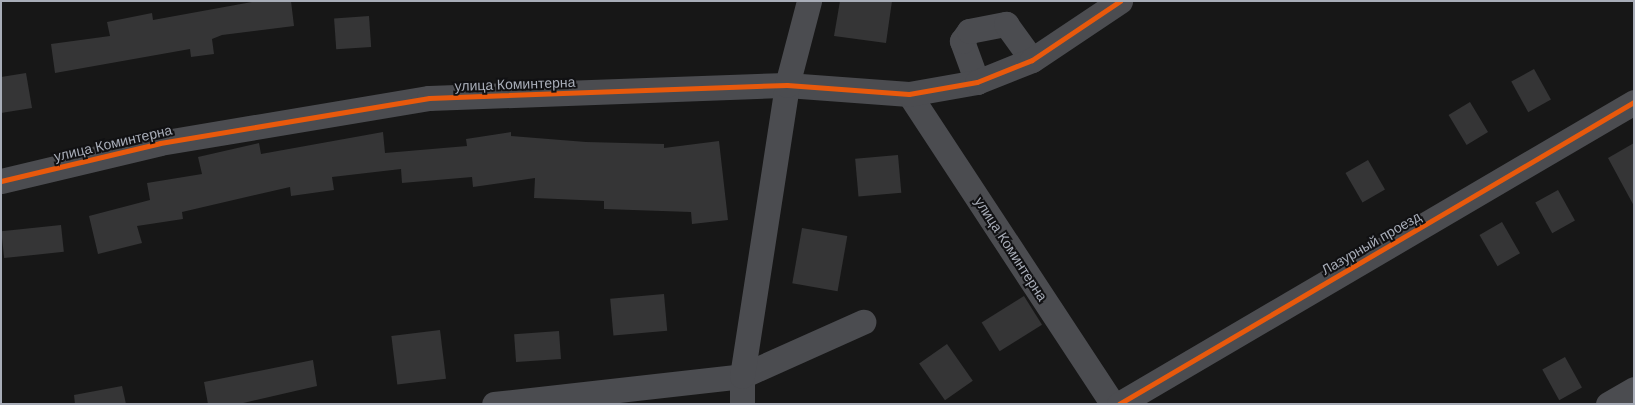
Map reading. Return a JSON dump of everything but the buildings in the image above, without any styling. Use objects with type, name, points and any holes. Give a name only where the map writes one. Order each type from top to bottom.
[{"type":"street","points":[[742,404],[742,376],[787,85],[809,1]]},
{"type":"street","name":"улица Коминтерна","points":[[1,181],[160,142],[429,98],[787,85],[909,94],[977,82],[1032,60],[1120,1]]},
{"type":"street","points":[[977,82],[962,42],[969,31],[1006,24],[1032,60]]},
{"type":"street","name":"улица Коминтерна","points":[[909,94],[1113,404]]},
{"type":"street","name":"Лазурный проезд","points":[[1119,404],[1634,102]]},
{"type":"street","points":[[494,404],[742,376],[863,322]]},
{"type":"street","points":[[1608,404],[1634,389]]},
{"type":"cycle path","points":[[1,181],[160,143],[429,98],[787,85],[909,94],[977,82],[1032,60],[1120,1]]},
{"type":"cycle path","points":[[1119,404],[1634,102]]}]
